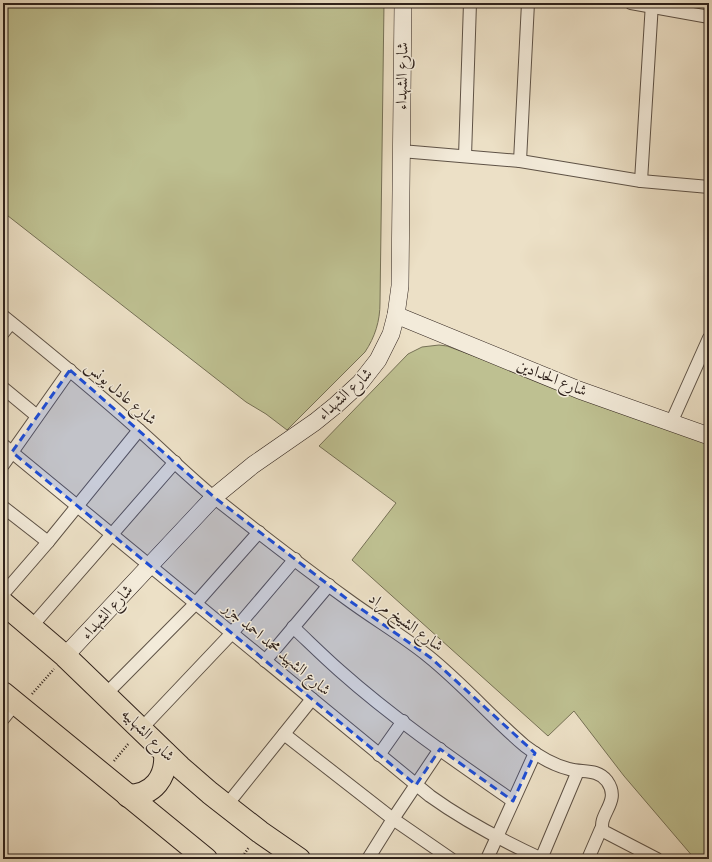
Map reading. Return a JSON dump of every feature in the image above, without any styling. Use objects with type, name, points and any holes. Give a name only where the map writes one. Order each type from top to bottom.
[{"type":"highway","name":"شارع الشهابيه","points":[[3,602],[32,626],[106,694],[165,753],[226,806],[265,836],[299,859]]},
{"type":"highway","points":[[10,706],[102,775],[206,859]]},
{"type":"highway","points":[[128,796],[142,794],[150,790],[157,783],[162,776],[165,767],[165,753]]},
{"type":"street","name":"شارع الشهداء","points":[[65,656],[151,566],[214,497],[253,465],[315,422],[341,401],[360,384],[373,368],[383,352],[391,334],[396,315],[400,286],[403,3]]},
{"type":"street","points":[[465,156],[470,3]]},
{"type":"street","points":[[520,161],[528,3]]},
{"type":"street","points":[[630,3],[652,5],[709,17]]},
{"type":"street","points":[[641,181],[652,5]]},
{"type":"street","points":[[401,151],[520,161],[641,181],[709,187]]},
{"type":"street","name":"شارع الحدادين","points":[[396,315],[579,390],[709,436]]},
{"type":"street","points":[[3,333],[7,320]]},
{"type":"street","name":"شارع عادل يونس","points":[[7,320],[70,370],[214,497]]},
{"type":"street","points":[[671,423],[709,338]]},
{"type":"street","points":[[3,465],[7,449],[37,416],[70,370]]},
{"type":"street","points":[[3,388],[37,416]]},
{"type":"street","points":[[3,594],[78,506],[139,430]]},
{"type":"street","name":"شارع الشهيد محمد احمد جزر","points":[[7,449],[416,785],[456,814],[497,838],[541,859]]},
{"type":"street","points":[[32,626],[174,462]]},
{"type":"street","name":"شارع الشيخ مراد","points":[[214,497],[328,585],[391,628],[431,658],[456,679],[517,739],[535,753],[556,764],[578,771],[591,771],[602,777],[610,787],[612,800],[602,823],[602,829],[588,859]]},
{"type":"street","points":[[3,507],[48,542]]},
{"type":"street","points":[[106,694],[196,603],[259,532]]},
{"type":"street","points":[[141,729],[232,633],[295,559]]},
{"type":"street","points":[[265,661],[328,585]]},
{"type":"street","points":[[293,627],[341,671],[403,721],[513,801]]},
{"type":"street","points":[[226,806],[312,699]]},
{"type":"street","points":[[379,755],[403,721]]},
{"type":"street","points":[[284,734],[392,819],[451,859]]},
{"type":"street","points":[[368,859],[392,819],[440,749]]},
{"type":"street","points":[[487,859],[535,753]]},
{"type":"street","points":[[541,859],[578,771]]},
{"type":"street","points":[[602,829],[605,833],[657,859]]},
{"type":"path","points":[[10,706],[65,656]]},
{"type":"path","points":[[102,775],[141,729]]},
{"type":"highlighted area","points":[[70,370],[214,497],[347,599],[431,658],[535,753],[513,801],[440,749],[416,785],[12,452]]},
{"type":"green space","points":[[3,3],[384,3],[380,310],[378,322],[372,341],[365,352],[287,430],[266,414],[246,402],[3,212]]},
{"type":"green space","points":[[439,345],[447,346],[709,444],[709,859],[694,858],[624,776],[574,711],[548,736],[352,560],[396,503],[319,446],[408,354],[422,347]]}]
